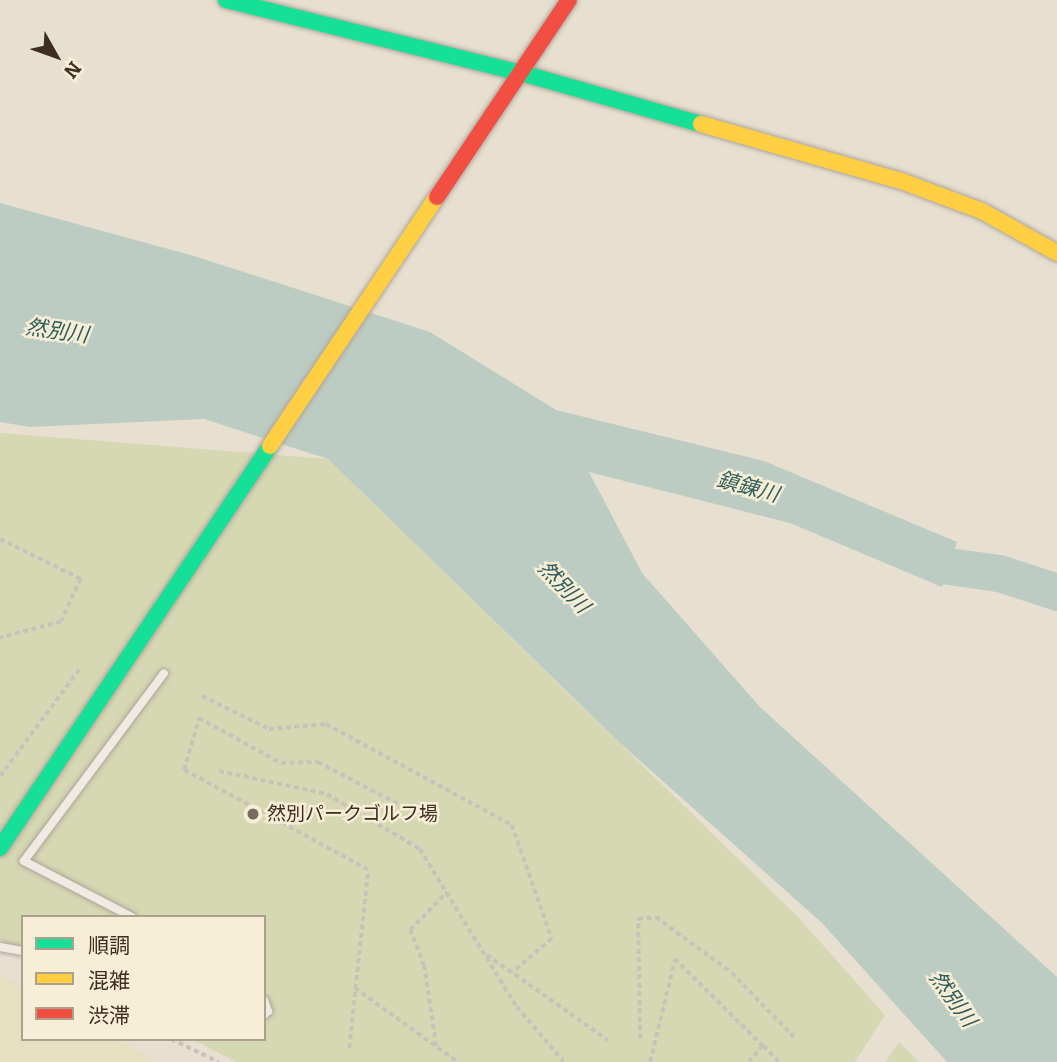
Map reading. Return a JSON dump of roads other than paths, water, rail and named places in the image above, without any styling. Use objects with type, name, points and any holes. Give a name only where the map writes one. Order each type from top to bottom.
[{"type":"street","points":[[226,0],[518,72],[904,181],[982,211],[1057,253]]},
{"type":"street","points":[[0,848],[518,72],[569,0]]},
{"type":"lane","points":[[128,915],[24,861],[164,673]]},
{"type":"lane","points":[[0,947],[21,951]]},
{"type":"water","name":"然別川","points":[[0,203],[194,256],[430,332],[556,410],[764,461],[957,542],[942,587],[790,523],[589,472],[642,573],[760,707],[1057,977],[1057,1062],[947,1062],[822,923],[621,744],[328,459],[204,419],[30,427],[0,422]]},
{"type":"waterway","name":"鎮錬川","points":[[902,546],[941,565],[999,573],[1057,592]]},
{"type":"place","name":"然別パークゴルフ場","points":[[253,814]]}]
